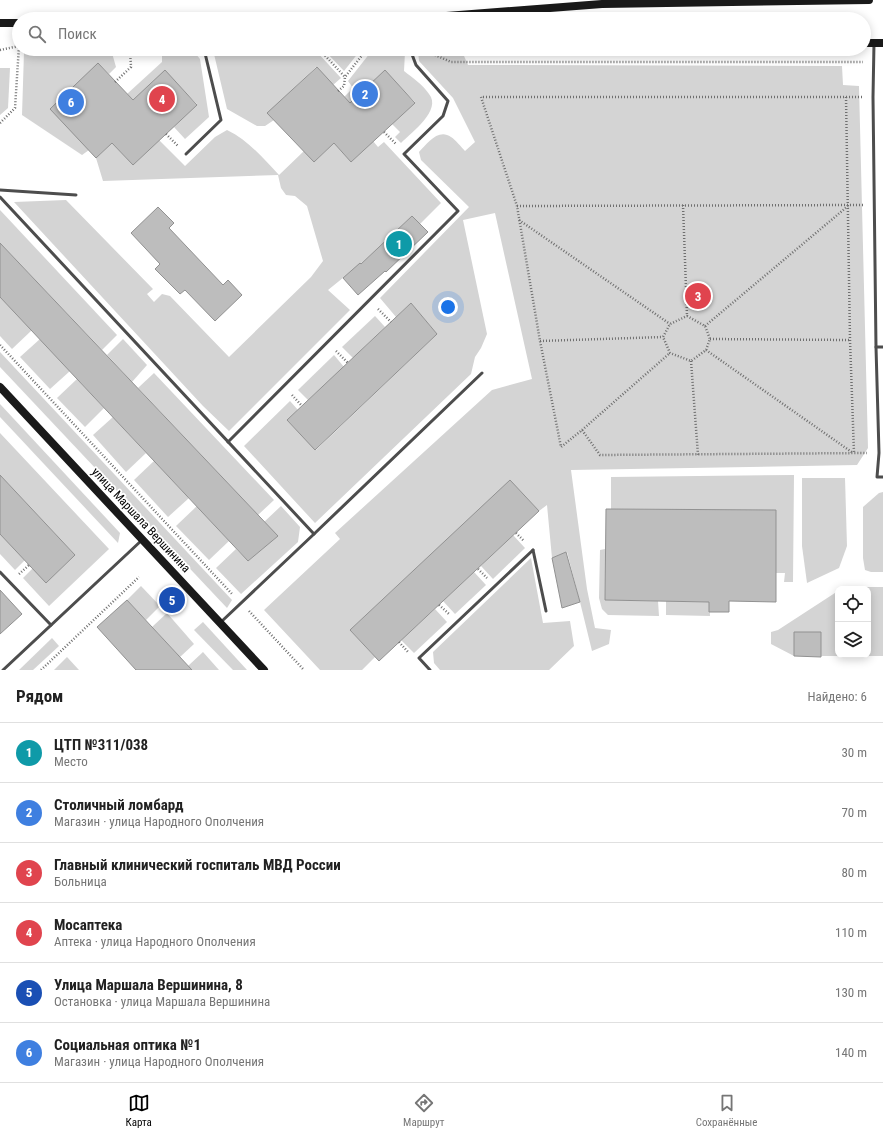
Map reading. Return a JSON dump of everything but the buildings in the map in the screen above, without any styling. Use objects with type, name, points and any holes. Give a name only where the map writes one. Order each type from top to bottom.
[{"type":"main road","points":[[499,12],[602,4],[869,0]]},
{"type":"main road","points":[[0,23],[12,22]]},
{"type":"main road","points":[[874,43],[883,43]]},
{"type":"main road","name":"улица Маршала Вершинина","points":[[0,387],[264,670]]},
{"type":"lane","points":[[874,43],[874,205],[879,453],[877,477],[883,477]]},
{"type":"lane","points":[[186,154],[221,120],[206,56]]},
{"type":"lane","points":[[228,442],[458,211],[404,154],[444,116],[448,101],[416,64],[413,56]]},
{"type":"lane","points":[[0,190],[76,194]]},
{"type":"lane","points":[[0,197],[314,534]]},
{"type":"lane","points":[[876,347],[883,347]]},
{"type":"lane","points":[[220,623],[482,373]]},
{"type":"lane","points":[[3,670],[142,540]]},
{"type":"lane","points":[[430,670],[419,658],[533,550],[546,611]]},
{"type":"lane","points":[[0,572],[51,625]]},
{"type":"path","points":[[0,50],[12,47]]},
{"type":"path","points":[[0,122],[15,108],[18,56]]},
{"type":"path","points":[[116,82],[131,67],[130,56]]},
{"type":"path","points":[[326,56],[346,77]]},
{"type":"path","points":[[338,91],[344,86],[346,77],[362,56]]},
{"type":"path","points":[[438,56],[451,62],[874,62]]},
{"type":"path","points":[[670,353],[562,447],[540,341],[517,206],[481,97],[873,97]]},
{"type":"path","points":[[846,97],[850,340],[854,453]]},
{"type":"path","points":[[384,132],[404,154]]},
{"type":"path","points":[[166,134],[186,154]]},
{"type":"path","points":[[683,205],[687,316]]},
{"type":"path","points":[[705,326],[848,205]]},
{"type":"path","points":[[517,206],[874,205]]},
{"type":"path","points":[[519,220],[670,324]]},
{"type":"path","points":[[370,300],[391,322]]},
{"type":"path","points":[[663,337],[670,324],[687,316]]},
{"type":"path","points":[[687,316],[705,326],[710,339],[706,350],[692,361]]},
{"type":"path","points":[[540,341],[663,337]]},
{"type":"path","points":[[663,337],[670,353],[692,361]]},
{"type":"path","points":[[710,339],[850,340]]},
{"type":"path","points":[[327,342],[348,363]]},
{"type":"path","points":[[0,345],[304,670]]},
{"type":"path","points":[[706,350],[854,453]]},
{"type":"path","points":[[692,361],[698,455]]},
{"type":"path","points":[[582,430],[600,455],[879,453]]},
{"type":"path","points":[[41,670],[139,577]]},
{"type":"shaded area","points":[[24,56],[113,56],[116,67],[109,74],[98,63],[89,150],[82,155],[22,115]]},
{"type":"shaded area","points":[[162,56],[198,56],[200,59],[209,117],[185,139],[174,127],[197,104],[165,71],[133,100],[127,94],[162,62]]},
{"type":"shaded area","points":[[214,56],[321,56],[341,78],[333,85],[316,67],[268,113],[274,120],[265,126],[257,126],[227,109]]},
{"type":"shaded area","points":[[330,56],[356,56],[344,71]]},
{"type":"shaded area","points":[[368,56],[405,56],[404,71],[418,82],[429,94],[432,100],[432,107],[429,114],[418,127],[401,143],[395,137],[400,132],[392,124],[415,102],[385,71],[350,103],[344,97],[353,88],[348,81]]},
{"type":"shaded area","points":[[418,56],[464,56],[468,65],[842,66],[843,85],[859,86],[868,448],[857,465],[571,470],[587,589],[595,628],[611,630],[609,644],[592,651],[567,552],[552,558],[547,505],[539,511],[510,481],[350,630],[375,657],[362,670],[320,670],[264,610],[340,539],[335,533],[492,390],[532,379],[495,213],[463,220],[487,334],[475,357],[471,374],[315,523],[244,446],[290,401],[298,410],[287,420],[316,450],[437,334],[411,303],[396,317],[380,298],[469,207],[421,160],[419,152],[429,141],[442,134],[451,137],[465,151],[475,142],[453,98],[419,61]]},
{"type":"shaded area","points":[[0,68],[10,68],[8,108],[0,115]]},
{"type":"shaded area","points":[[227,130],[248,144],[279,175],[304,151],[314,162],[334,143],[351,162],[373,141],[378,147],[384,142],[441,203],[420,224],[412,216],[370,256],[328,290],[350,310],[229,431],[203,406],[14,202],[66,200],[153,289],[147,294],[154,302],[162,294],[170,296],[229,357],[311,277],[323,261],[307,206],[295,196],[286,195],[281,188],[278,175],[103,181],[96,158],[112,143],[133,165],[159,140],[185,166],[215,137]]},
{"type":"shaded area","points":[[0,210],[117,335],[102,350],[0,243]]},
{"type":"shaded area","points":[[0,297],[32,330],[12,349],[0,336]]},
{"type":"shaded area","points":[[375,316],[385,327],[353,358],[342,347]]},
{"type":"shaded area","points":[[40,339],[70,371],[50,389],[20,357]]},
{"type":"shaded area","points":[[123,339],[147,365],[132,382],[107,355]]},
{"type":"shaded area","points":[[0,352],[232,600],[227,608],[0,367]]},
{"type":"shaded area","points":[[334,355],[344,367],[308,400],[298,390]]},
{"type":"shaded area","points":[[154,373],[274,500],[258,515],[138,388]]},
{"type":"shaded area","points":[[77,379],[104,408],[85,427],[57,398]]},
{"type":"shaded area","points":[[0,404],[120,533],[118,543],[0,417]]},
{"type":"shaded area","points":[[113,417],[146,453],[126,472],[93,435]]},
{"type":"shaded area","points":[[0,433],[109,549],[49,606],[23,578],[33,568],[46,582],[75,555],[0,475]]},
{"type":"shaded area","points":[[154,461],[189,498],[168,517],[134,480]]},
{"type":"shaded area","points":[[794,475],[793,582],[784,582],[785,573],[776,573],[776,510],[611,509],[611,477]]},
{"type":"shaded area","points":[[802,478],[845,478],[847,546],[839,568],[807,583],[802,546]]},
{"type":"shaded area","points":[[883,492],[883,572],[871,572],[865,570],[863,558],[863,507],[879,493]]},
{"type":"shaded area","points":[[197,506],[229,541],[209,560],[176,526]]},
{"type":"shaded area","points":[[281,506],[300,527],[298,542],[241,594],[216,568],[236,549],[248,561],[277,536],[264,522]]},
{"type":"shaded area","points":[[0,534],[25,560],[15,570],[0,554]]},
{"type":"shaded area","points":[[513,535],[525,548],[493,579],[481,566]]},
{"type":"shaded area","points":[[605,549],[605,600],[658,601],[659,616],[608,615],[602,609],[599,598],[600,550]]},
{"type":"shaded area","points":[[531,558],[543,623],[570,621],[574,646],[549,670],[440,670],[434,663],[433,652]]},
{"type":"shaded area","points":[[474,572],[486,585],[455,614],[443,601]]},
{"type":"shaded area","points":[[141,586],[160,606],[146,620],[127,600]]},
{"type":"shaded area","points":[[871,587],[883,587],[883,656],[871,656]]},
{"type":"shaded area","points":[[835,593],[835,656],[794,656],[771,644],[771,632],[778,630]]},
{"type":"shaded area","points":[[666,601],[709,602],[710,616],[666,615]]},
{"type":"shaded area","points":[[435,609],[447,622],[414,653],[401,640]]},
{"type":"shaded area","points":[[167,613],[194,644],[180,657],[152,627]]},
{"type":"shaded area","points":[[203,622],[247,670],[233,670],[194,630]]},
{"type":"shaded area","points":[[52,638],[59,646],[33,670],[19,670]]},
{"type":"shaded area","points":[[203,652],[219,670],[191,670],[188,666]]},
{"type":"shaded area","points":[[67,657],[79,670],[54,670]]},
{"type":"place","name":"Столичный ломбард","points":[[365,94]]},
{"type":"place","name":"Мосаптека","points":[[162,99]]},
{"type":"place","name":"Социальная оптика №1","points":[[71,102]]},
{"type":"place","name":"ЦТП №311/038","points":[[399,244]]},
{"type":"place","name":"Главный клинический госпиталь МВД России","points":[[698,296]]},
{"type":"place","name":"Улица Маршала Вершинина, 8","points":[[172,600]]}]
